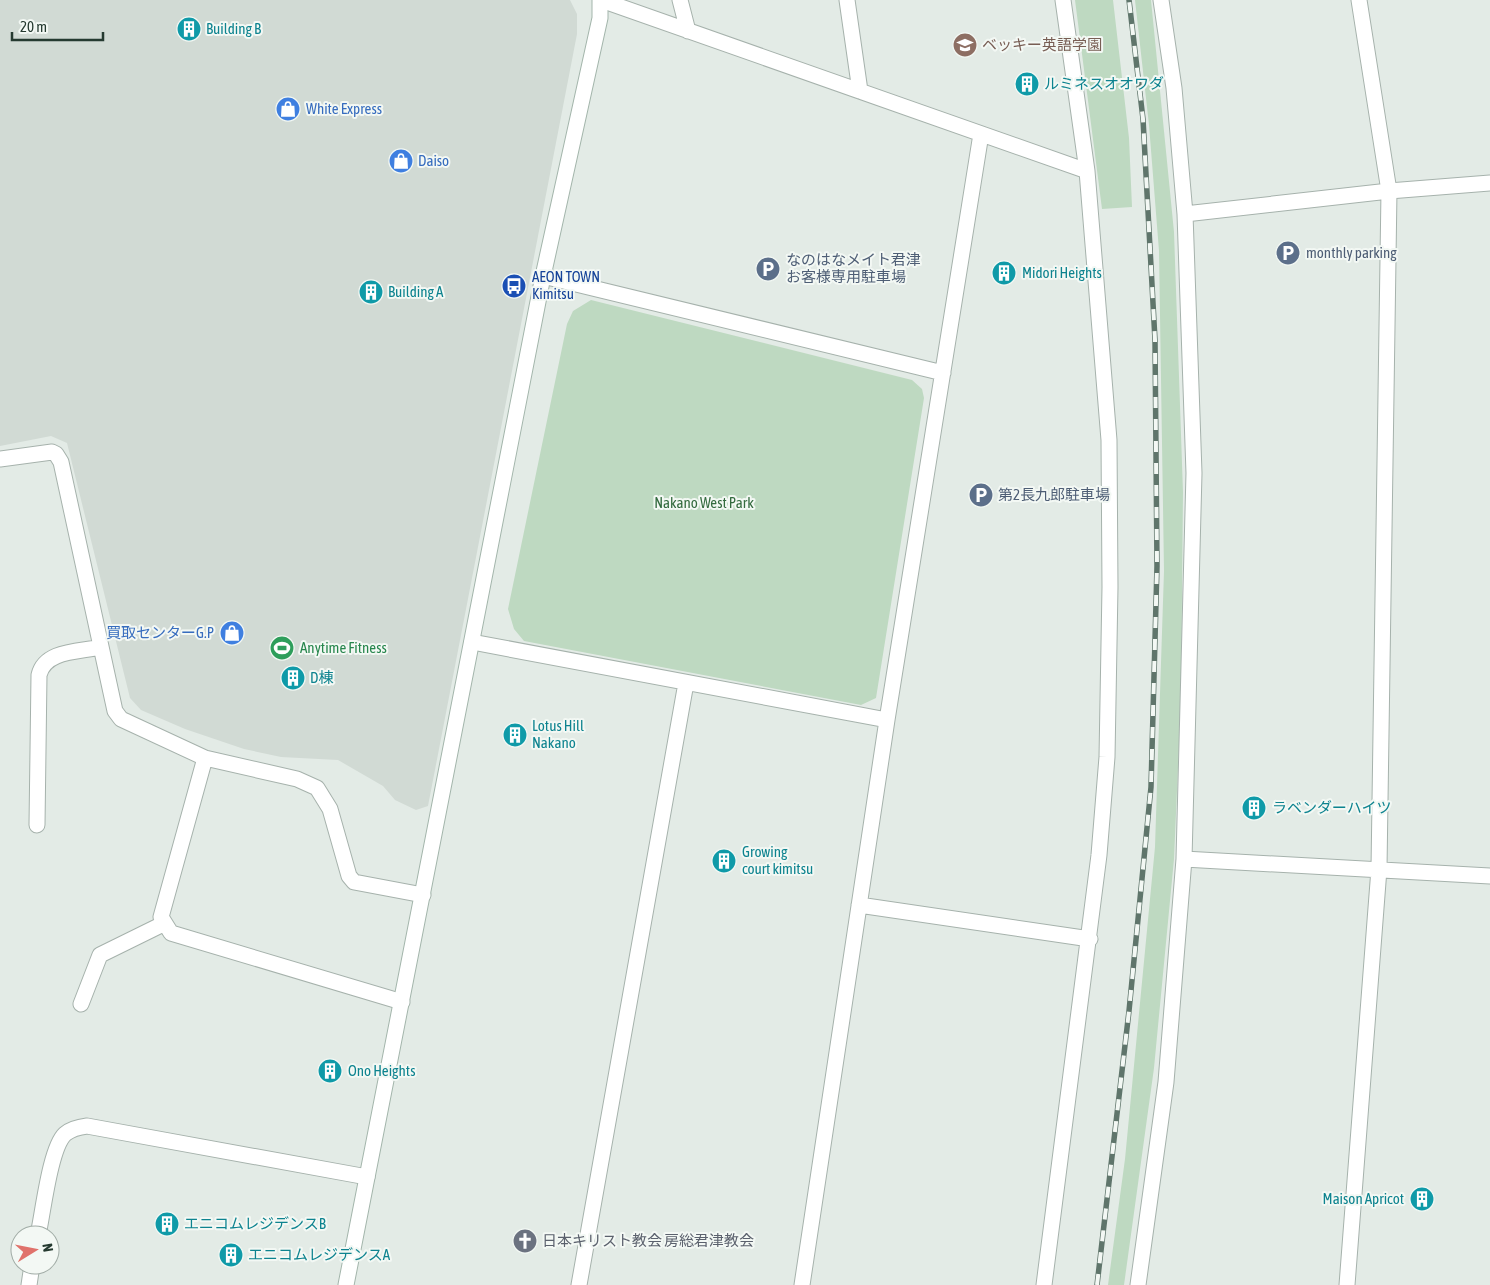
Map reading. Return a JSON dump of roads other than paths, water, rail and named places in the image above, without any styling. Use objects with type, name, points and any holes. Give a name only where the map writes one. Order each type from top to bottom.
[{"type":"street","points":[[346,1285],[543,276],[600,18],[600,0],[1087,171]]},
{"type":"street","points":[[680,0],[688,31]]},
{"type":"street","points":[[847,0],[860,91]]},
{"type":"street","points":[[1044,1285],[1100,855],[1106,757],[1110,587],[1109,440],[1087,171],[1063,0]]},
{"type":"street","points":[[1138,1285],[1166,1082],[1184,858],[1194,473],[1185,214],[1174,88],[1161,0]]},
{"type":"street","points":[[1347,1285],[1379,868],[1389,191],[1359,0]]},
{"type":"street","points":[[802,1285],[887,720],[981,134]]},
{"type":"street","points":[[1185,214],[1389,191],[1490,183]]},
{"type":"street","points":[[543,276],[943,373]]},
{"type":"street","points":[[0,459],[52,452],[61,462],[115,711],[121,719],[204,758],[297,779],[317,788],[330,809],[348,876],[354,882],[423,895]]},
{"type":"street","points":[[472,642],[887,720]]},
{"type":"street","points":[[37,825],[39,675],[42,665],[50,657],[101,648]]},
{"type":"street","points":[[579,1285],[686,683]]},
{"type":"street","points":[[204,758],[161,917],[163,924],[171,933],[402,1002]]},
{"type":"street","points":[[1184,858],[1490,876]]},
{"type":"street","points":[[859,905],[1090,939]]},
{"type":"street","points":[[81,1004],[100,955],[163,924]]},
{"type":"street","points":[[40,1225],[53,1160],[59,1141],[66,1133],[86,1126],[367,1178]]},
{"type":"railway","points":[[1097,1285],[1129,1011],[1151,787],[1157,566],[1155,340],[1143,119],[1129,0]]},
{"type":"place","name":"Building B","points":[[189,29]]},
{"type":"place","name":"ベッキー英語学園","points":[[965,45]]},
{"type":"place","name":"ルミネスオオワダ","points":[[1027,84]]},
{"type":"place","name":"White Express","points":[[288,109]]},
{"type":"place","name":"Daiso","points":[[401,161]]},
{"type":"place","name":"monthly parking","points":[[1288,253]]},
{"type":"place","name":"なのはなメイト君津 お客様専用駐車場","points":[[768,269]]},
{"type":"place","name":"Midori Heights","points":[[1004,273]]},
{"type":"place","name":"AEON TOWN Kimitsu","points":[[514,286]]},
{"type":"place","name":"Building A","points":[[371,292]]},
{"type":"place","name":"第2長九郎駐車場","points":[[981,495]]},
{"type":"place","name":"買取センターG.P","points":[[232,633]]},
{"type":"place","name":"Anytime Fitness","points":[[282,648]]},
{"type":"place","name":"D棟","points":[[293,678]]},
{"type":"place","name":"Lotus Hill Nakano","points":[[515,735]]},
{"type":"place","name":"ラベンダーハイツ","points":[[1254,808]]},
{"type":"place","name":"Growing court kimitsu","points":[[724,861]]},
{"type":"place","name":"Ono Heights","points":[[330,1071]]},
{"type":"place","name":"Maison Apricot","points":[[1422,1199]]},
{"type":"place","name":"エニコムレジデンスB","points":[[167,1224]]},
{"type":"place","name":"日本キリスト教会 房総君津教会","points":[[525,1241]]},
{"type":"place","name":"エニコムレジデンスA","points":[[231,1255]]},
{"type":"park label","name":"Nakano West Park","points":[[704,503]]}]
